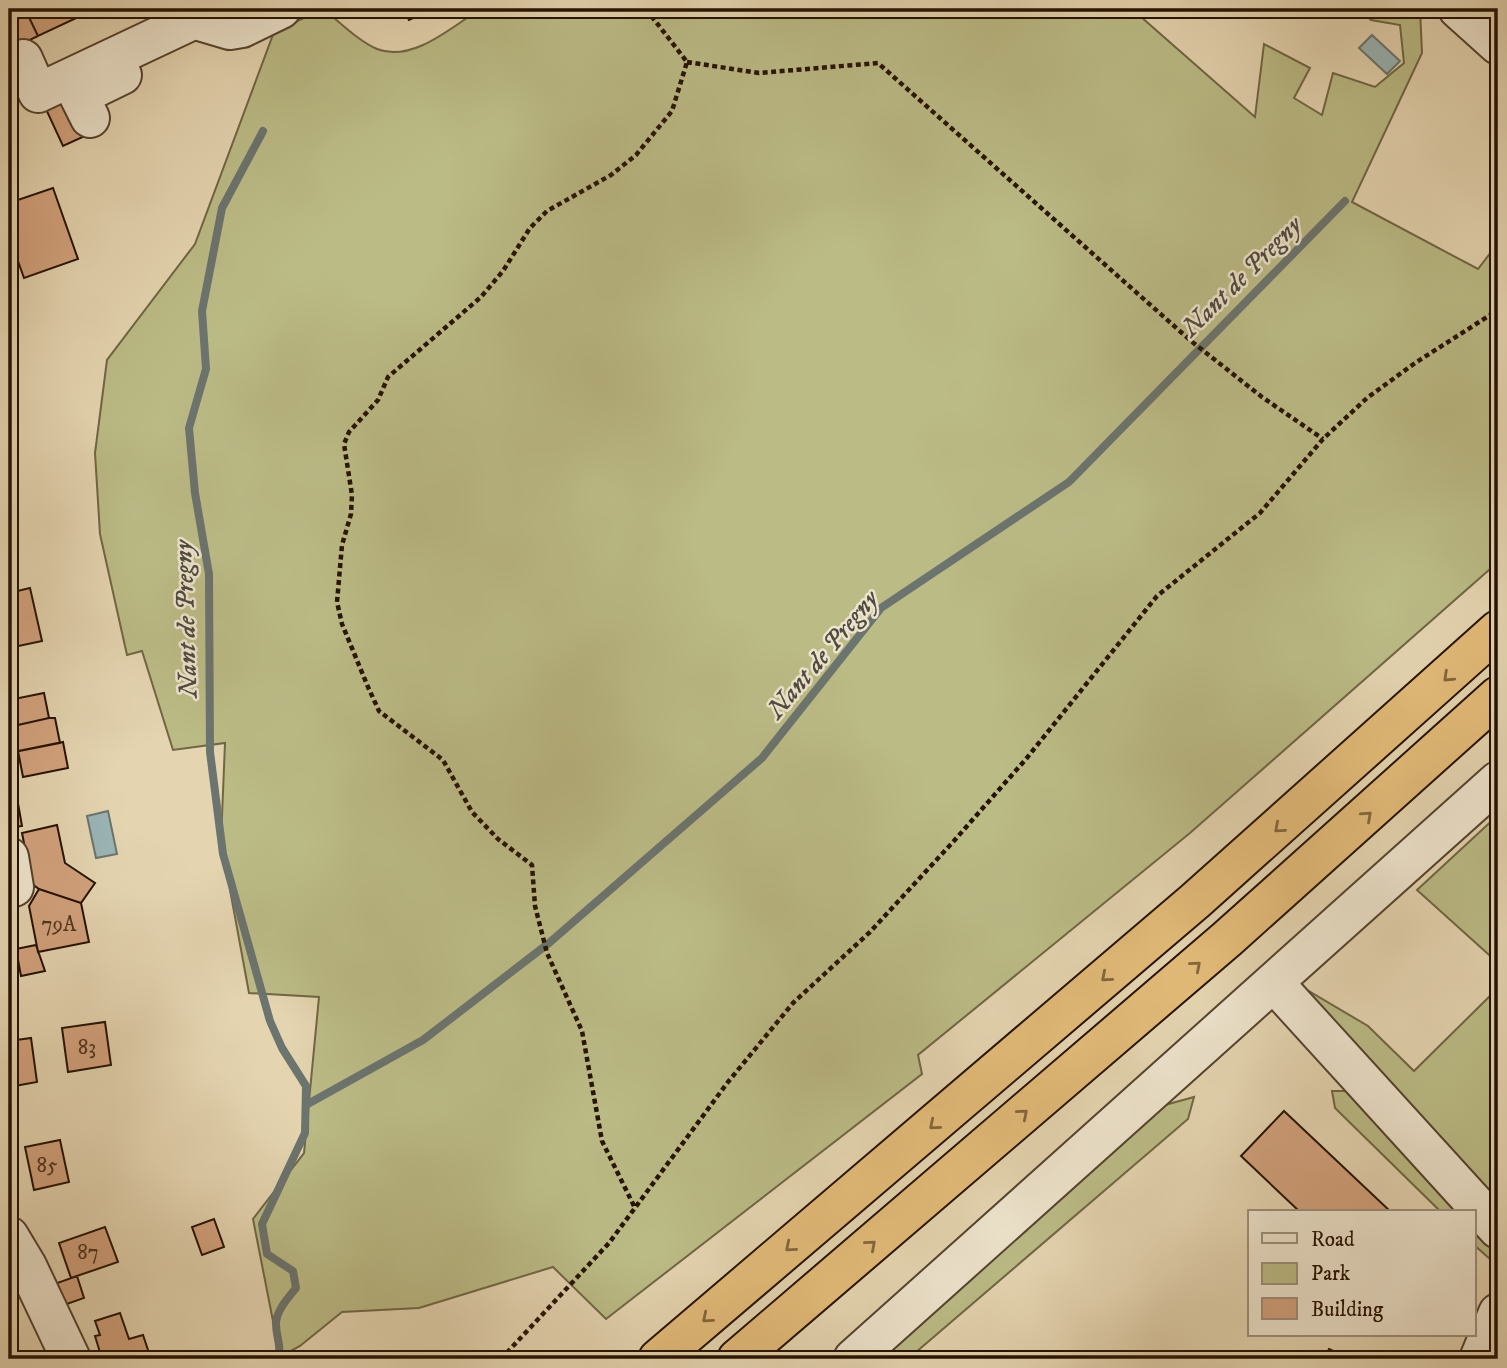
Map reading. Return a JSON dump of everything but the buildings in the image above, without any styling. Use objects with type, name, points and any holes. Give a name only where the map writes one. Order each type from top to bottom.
[{"type":"highway","points":[[658,1359],[1195,901],[1498,630]]},
{"type":"highway","points":[[746,1353],[1258,912],[1498,696]]},
{"type":"street","points":[[138,25],[171,11],[206,24],[242,27],[281,9]]},
{"type":"street","points":[[1458,9],[1498,45]]},
{"type":"street","points":[[23,59],[38,93],[206,24]]},
{"type":"street","points":[[90,118],[79,96],[206,24]]},
{"type":"street","points":[[853,1359],[1498,781]]},
{"type":"street","points":[[1274,983],[1498,1228]]},
{"type":"street","points":[[9,1236],[27,1266],[71,1359]]},
{"type":"street","points":[[1479,1359],[1498,1313]]},
{"type":"path","points":[[646,9],[687,62],[759,73],[878,63],[1191,341],[1324,439]]},
{"type":"path","points":[[634,1206],[602,1141],[582,1031],[547,953],[532,865],[498,839],[472,813],[443,760],[379,711],[342,624],[337,602],[342,545],[351,514],[352,495],[344,444],[349,432],[378,400],[388,377],[481,297],[503,271],[530,228],[547,211],[611,175],[636,155],[672,111],[687,62]]},
{"type":"path","points":[[501,1359],[609,1243],[728,1082],[793,1003],[870,932],[971,821],[1026,759],[1157,596],[1260,513],[1324,439],[1367,398],[1498,310]]},
{"type":"green space","points":[[323,9],[363,41],[377,49],[390,52],[404,51],[431,41],[480,9],[1132,9],[1255,117],[1264,44],[1310,68],[1294,98],[1322,115],[1333,73],[1375,87],[1404,63],[1400,25],[1371,20],[1360,9],[1420,9],[1422,53],[1352,202],[1478,269],[1498,243],[1498,562],[1190,833],[918,1055],[922,1074],[606,1319],[553,1267],[419,1308],[342,1312],[300,1346],[280,1357],[253,1219],[304,1153],[319,997],[249,993],[221,841],[225,743],[173,750],[142,651],[127,655],[100,534],[95,453],[107,360],[195,244],[274,32]]},
{"type":"green space","points":[[1498,815],[1498,963],[1417,890]]},
{"type":"green space","points":[[1498,988],[1498,1215],[1298,998],[1307,990],[1368,1026],[1414,1071]]},
{"type":"green space","points":[[1332,1091],[1350,1091],[1462,1210],[1439,1210],[1335,1108]]},
{"type":"green space","points":[[1194,1097],[1188,1119],[908,1359],[879,1359],[1165,1105]]},
{"type":"green space","points":[[1476,1225],[1498,1249],[1498,1266],[1476,1247]]},
{"type":"water","points":[[1372,35],[1400,61],[1387,74],[1359,48]]},
{"type":"water","points":[[108,811],[117,854],[96,858],[87,816]]},
{"type":"waterway","name":"Nant de Pregny","points":[[263,131],[222,208],[202,311],[206,369],[189,428],[195,493],[209,574],[210,752],[223,854],[270,1021],[282,1048],[306,1086],[305,1133],[262,1224],[267,1254],[293,1271],[296,1288],[278,1314],[276,1329],[279,1359]]},
{"type":"waterway","name":"Nant de Pregny","points":[[306,1105],[423,1040],[549,943],[762,758],[881,608],[1069,482],[1345,201]]}]
